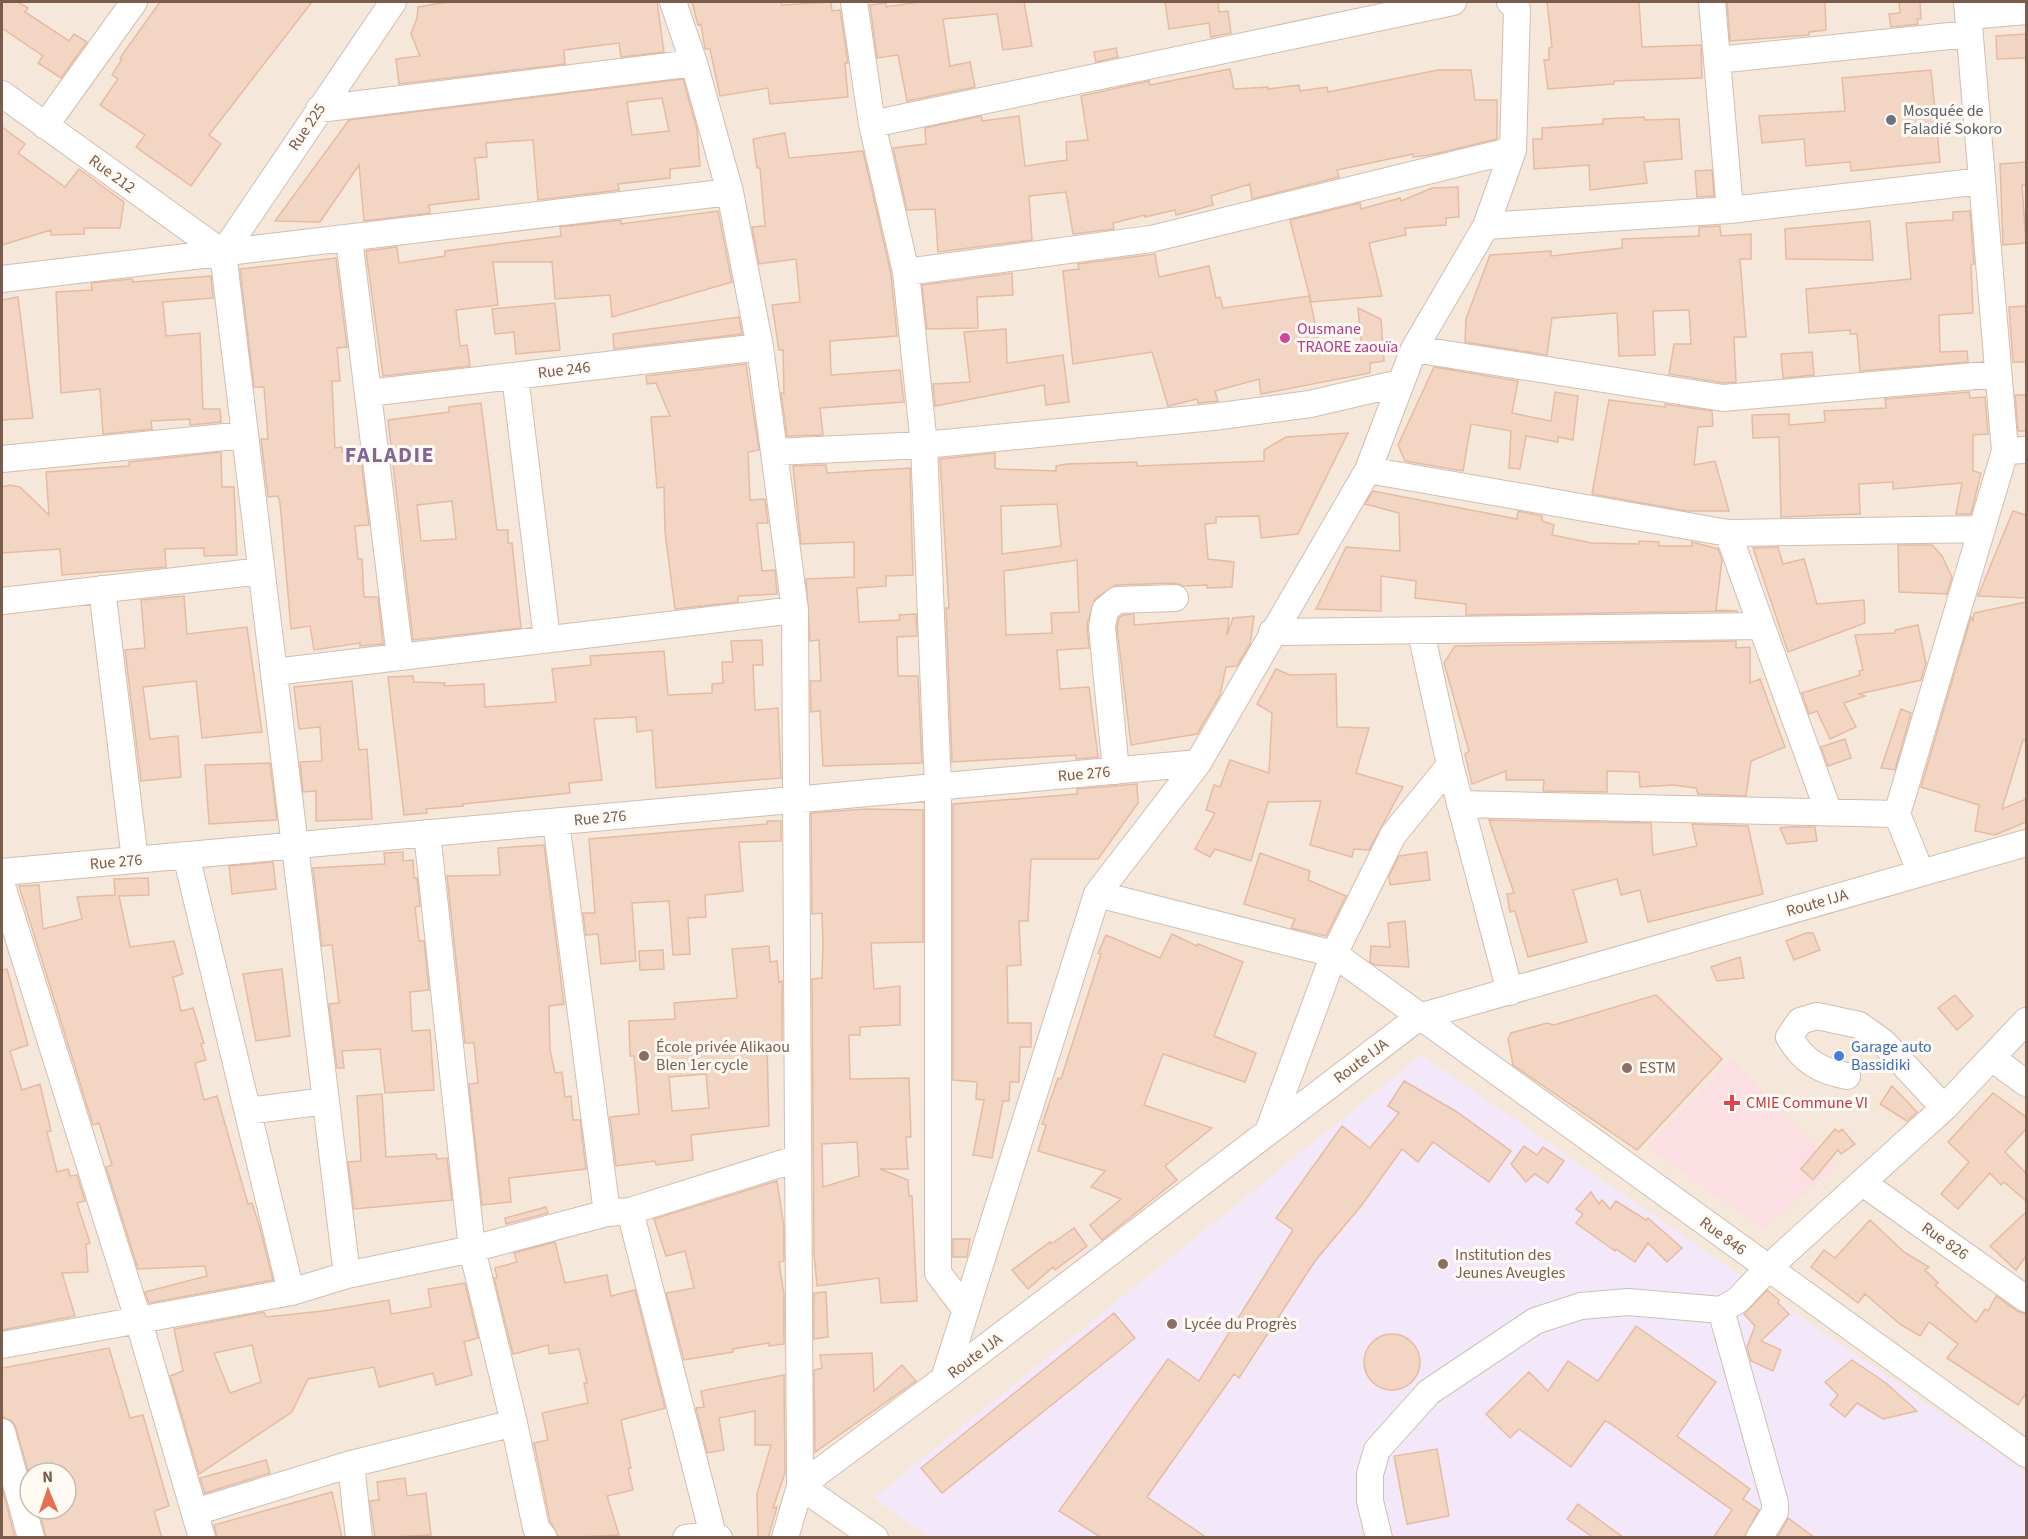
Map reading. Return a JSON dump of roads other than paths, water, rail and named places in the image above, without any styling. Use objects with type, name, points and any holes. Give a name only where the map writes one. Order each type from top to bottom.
[{"type":"street","points":[[45,126],[134,2]]},
{"type":"street","name":"Rue 225","points":[[223,253],[393,2]]},
{"type":"street","points":[[673,2],[694,63],[730,192],[760,346],[795,610],[796,1159],[800,1486],[785,1538]]},
{"type":"street","points":[[854,2],[872,124],[906,272],[924,445],[938,787],[938,1273],[966,1310]]},
{"type":"street","points":[[872,124],[1454,2]]},
{"type":"street","points":[[944,1379],[1098,894],[1198,763],[1368,470],[1414,349],[1486,226],[1514,150],[1516,9],[1510,2]]},
{"type":"street","points":[[1712,2],[1730,210]]},
{"type":"street","points":[[1717,60],[1968,17],[2026,11]]},
{"type":"street","points":[[1921,873],[1897,814],[1982,529],[2016,451],[1998,374],[1968,17]]},
{"type":"street","points":[[319,109],[694,63]]},
{"type":"street","name":"Rue 212","points":[[2,94],[223,253]]},
{"type":"street","points":[[906,272],[1151,239],[1514,150]]},
{"type":"street","points":[[1486,226],[1730,210],[1982,180]]},
{"type":"street","points":[[2,279],[730,192]]},
{"type":"street","points":[[349,238],[400,657]]},
{"type":"street","points":[[223,253],[346,1275]]},
{"type":"street","name":"Rue 246","points":[[368,393],[760,346]]},
{"type":"street","points":[[1414,349],[1723,398],[1998,374]]},
{"type":"street","points":[[515,376],[547,639]]},
{"type":"street","points":[[774,452],[924,445],[1213,417],[1310,404],[1400,383]]},
{"type":"street","points":[[2,459],[245,435]]},
{"type":"street","points":[[1368,470],[1728,532],[1982,529]]},
{"type":"street","points":[[1728,532],[1829,813]]},
{"type":"street","points":[[2,601],[261,570]]},
{"type":"street","points":[[102,589],[135,860]]},
{"type":"street","points":[[1116,771],[1102,627],[1105,610],[1117,600],[1175,598]]},
{"type":"street","points":[[274,672],[795,610]]},
{"type":"street","points":[[1272,632],[1421,632],[1760,626]]},
{"type":"street","points":[[1421,632],[1450,765],[1510,992]]},
{"type":"street","name":"Rue 276","points":[[2,872],[1198,763]]},
{"type":"street","points":[[1268,1132],[1334,954],[1394,835],[1450,765]]},
{"type":"street","points":[[1460,804],[1897,814]]},
{"type":"street","points":[[556,822],[619,1212],[716,1536],[686,1538]]},
{"type":"street","points":[[427,833],[472,1249],[514,1423],[536,1528],[544,1538]]},
{"type":"street","name":"Route IJA","points":[[800,1486],[1419,1017],[2026,843]]},
{"type":"street","points":[[186,855],[291,1292]]},
{"type":"street","points":[[2,886],[138,1319],[202,1538]]},
{"type":"street","points":[[1098,894],[1334,954]]},
{"type":"street","name":"Rue 846","points":[[1334,954],[2026,1454]]},
{"type":"street","points":[[1847,1076],[1825,1072],[1800,1056],[1789,1037],[1800,1021],[1817,1016],[1859,1025],[1883,1042],[1944,1108]]},
{"type":"street","points":[[1379,1538],[1370,1501],[1370,1474],[1377,1450],[1429,1392],[1535,1321],[1581,1306],[1628,1302],[1721,1311],[1738,1300],[1768,1268],[1944,1108],[1993,1059],[2026,1021]]},
{"type":"street","points":[[1993,1059],[2026,1083]]},
{"type":"street","points":[[248,1111],[326,1101]]},
{"type":"street","points":[[2,1345],[291,1292],[346,1275],[472,1249],[619,1212],[796,1159]]},
{"type":"street","name":"Rue 826","points":[[1863,1183],[2026,1299]]},
{"type":"street","points":[[1721,1311],[1775,1503],[1775,1512],[1758,1538]]},
{"type":"street","points":[[195,1512],[351,1464],[514,1423]]},
{"type":"street","points":[[2,1432],[31,1538]]},
{"type":"street","points":[[351,1464],[359,1538]]},
{"type":"street","points":[[800,1486],[875,1538]]},
{"type":"place","name":"Mosquée de Faladié Sokoro","points":[[1891,120]]},
{"type":"place","name":"Ousmane TRAORE zaouïa","points":[[1285,338]]},
{"type":"place","name":"École privée Alikaou Blen 1er cycle","points":[[644,1056]]},
{"type":"place","name":"Garage auto Bassidiki","points":[[1839,1056]]},
{"type":"place","name":"ESTM","points":[[1627,1068]]},
{"type":"place","name":"CMIE Commune VI","points":[[1732,1103]]},
{"type":"place","name":"Institution des Jeunes Aveugles","points":[[1443,1264]]},
{"type":"place","name":"Lycée du Progrès","points":[[1172,1324]]},
{"type":"district","name":"FALADIE","points":[[390,455]]}]
